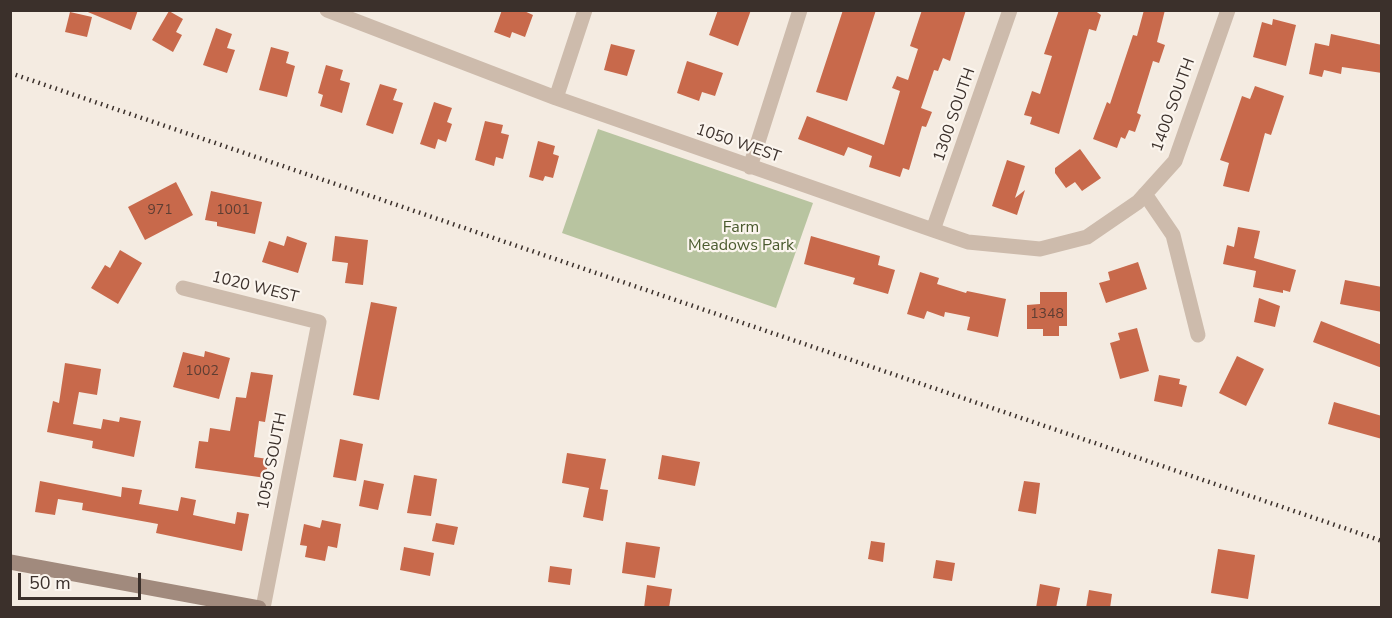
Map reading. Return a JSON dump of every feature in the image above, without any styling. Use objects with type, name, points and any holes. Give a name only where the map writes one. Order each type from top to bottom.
[{"type":"street","name":"1050 WEST","points":[[327,10],[556,98],[968,242],[1040,249],[1088,237],[1142,198]]},
{"type":"street","points":[[556,98],[585,10]]},
{"type":"street","points":[[750,167],[800,10]]},
{"type":"street","name":"1300 SOUTH","points":[[933,231],[1010,10]]},
{"type":"street","name":"1400 SOUTH","points":[[1142,198],[1175,161],[1228,10]]},
{"type":"street","points":[[1142,198],[1173,235],[1198,335]]},
{"type":"street","name":"1020 WEST","points":[[183,288],[319,322]]},
{"type":"street","name":"1050 SOUTH","points":[[261,608],[319,322]]},
{"type":"street","points":[[10,562],[261,608]]},
{"type":"green space","name":"Farm Meadows Park","points":[[598,129],[813,203],[776,308],[562,233]]},
{"type":"building","points":[[83,10],[138,10],[131,30]]},
{"type":"building","points":[[502,10],[522,10],[533,15],[525,37],[512,32],[510,38],[494,32]]},
{"type":"building","points":[[718,10],[751,10],[738,46],[709,35]]},
{"type":"building","points":[[843,10],[876,10],[847,101],[816,92]]},
{"type":"building","points":[[922,10],[966,10],[950,61],[943,58],[938,71],[934,70],[921,108],[932,112],[926,127],[922,126],[909,170],[903,168],[900,177],[869,167],[872,156],[848,147],[844,156],[798,139],[807,116],[884,145],[900,91],[892,88],[897,76],[908,80],[918,49],[910,46]]},
{"type":"building","points":[[1059,10],[1094,10],[1101,15],[1096,31],[1089,29],[1059,134],[1030,124],[1032,117],[1024,115],[1032,91],[1040,94],[1052,56],[1044,54]]},
{"type":"building","points":[[1144,10],[1165,10],[1157,42],[1165,45],[1159,63],[1153,61],[1137,113],[1141,115],[1135,132],[1129,130],[1125,139],[1121,137],[1117,148],[1093,139],[1107,102],[1110,104],[1133,35],[1137,36]]},
{"type":"building","points":[[169,11],[183,19],[176,32],[182,35],[173,52],[152,40]]},
{"type":"building","points":[[70,12],[92,17],[87,37],[65,32]]},
{"type":"building","points":[[1273,19],[1296,25],[1286,66],[1253,57],[1262,22],[1272,25]]},
{"type":"building","points":[[216,28],[232,34],[227,48],[235,50],[227,73],[203,65]]},
{"type":"building","points":[[1331,34],[1382,45],[1382,73],[1342,67],[1341,74],[1324,70],[1322,77],[1309,74],[1315,43],[1329,46]]},
{"type":"building","points":[[611,44],[635,50],[627,76],[604,70]]},
{"type":"building","points":[[271,47],[289,52],[286,63],[295,66],[287,97],[259,90]]},
{"type":"building","points":[[687,61],[723,73],[715,96],[702,92],[699,101],[677,93]]},
{"type":"building","points":[[326,65],[343,70],[340,80],[350,83],[342,113],[320,106],[323,95],[318,93]]},
{"type":"building","points":[[380,84],[397,89],[393,100],[403,103],[393,134],[366,125]]},
{"type":"building","points":[[1255,86],[1284,96],[1271,135],[1265,133],[1249,192],[1223,186],[1229,163],[1220,160],[1242,96],[1250,99]]},
{"type":"building","points":[[434,102],[452,108],[447,122],[452,124],[446,142],[438,139],[435,149],[420,144]]},
{"type":"building","points":[[485,121],[503,125],[501,133],[509,135],[503,159],[496,157],[494,166],[475,160]]},
{"type":"building","points":[[538,141],[555,146],[553,154],[559,156],[553,178],[545,176],[543,181],[529,177]]},
{"type":"building","points":[[1080,149],[1101,178],[1082,191],[1075,182],[1066,188],[1055,173],[1055,168]]},
{"type":"building","points":[[1007,160],[1025,166],[1015,198],[1025,190],[1017,215],[992,206]]},
{"type":"building","points":[[176,182],[193,215],[145,240],[128,207]]},
{"type":"building","points":[[211,191],[262,202],[255,234],[217,226],[217,222],[205,220]]},
{"type":"building","points":[[1238,227],[1260,231],[1254,258],[1296,270],[1290,292],[1283,290],[1283,293],[1253,287],[1256,271],[1223,264],[1227,245],[1234,247]]},
{"type":"building","points":[[287,236],[307,243],[298,273],[262,262],[269,241],[284,246]]},
{"type":"building","points":[[335,236],[368,240],[363,285],[345,283],[348,263],[332,261]]},
{"type":"building","points":[[811,236],[880,256],[878,265],[895,270],[888,294],[853,284],[855,278],[804,264]]},
{"type":"building","points":[[120,250],[142,263],[118,304],[91,288],[105,265],[110,268]]},
{"type":"building","points":[[1138,262],[1147,289],[1106,303],[1099,283],[1110,280],[1108,272]]},
{"type":"building","points":[[920,272],[939,278],[937,284],[966,293],[967,291],[1006,299],[998,337],[967,330],[970,317],[945,312],[944,317],[927,311],[924,319],[907,314]]},
{"type":"building","points":[[1345,280],[1382,287],[1382,312],[1340,304]]},
{"type":"building","points":[[1040,292],[1067,292],[1067,326],[1059,326],[1059,336],[1043,336],[1043,329],[1027,329],[1027,305],[1040,304]]},
{"type":"building","points":[[1259,298],[1280,306],[1275,327],[1254,322]]},
{"type":"building","points":[[371,302],[397,307],[379,400],[353,395]]},
{"type":"building","points":[[1321,321],[1382,345],[1382,368],[1313,342]]},
{"type":"building","points":[[1137,328],[1149,371],[1120,379],[1110,343],[1120,340],[1118,333]]},
{"type":"building","points":[[205,351],[230,358],[219,399],[173,387],[183,352],[204,357]]},
{"type":"building","points":[[1237,356],[1264,369],[1246,406],[1219,393]]},
{"type":"building","points":[[65,363],[101,369],[97,395],[79,392],[73,424],[101,429],[103,419],[119,422],[120,417],[141,421],[134,457],[92,448],[93,441],[47,432],[53,401],[59,403]]},
{"type":"building","points":[[251,372],[273,375],[265,422],[259,421],[254,457],[268,459],[266,478],[195,468],[199,441],[208,442],[210,428],[230,431],[236,397],[246,398]]},
{"type":"building","points":[[1159,375],[1180,379],[1179,384],[1187,386],[1182,407],[1154,401]]},
{"type":"building","points":[[1334,402],[1382,416],[1382,439],[1328,424]]},
{"type":"building","points":[[340,439],[363,444],[356,481],[333,477]]},
{"type":"building","points":[[567,453],[606,459],[600,489],[608,490],[603,521],[583,517],[589,488],[562,483]]},
{"type":"building","points":[[662,455],[700,462],[695,486],[658,479]]},
{"type":"building","points":[[414,475],[437,479],[431,516],[407,513]]},
{"type":"building","points":[[364,480],[384,484],[378,510],[359,506]]},
{"type":"building","points":[[40,481],[121,497],[122,487],[142,490],[139,504],[178,511],[181,497],[196,500],[193,515],[235,524],[237,512],[249,514],[242,551],[156,533],[158,524],[82,510],[83,503],[58,499],[55,515],[35,512]]},
{"type":"building","points":[[1024,481],[1040,483],[1036,514],[1018,511]]},
{"type":"building","points":[[322,520],[341,524],[337,548],[328,546],[325,561],[305,557],[307,546],[300,545],[304,524],[320,528]]},
{"type":"building","points":[[436,523],[458,527],[454,545],[432,541]]},
{"type":"building","points":[[871,541],[885,543],[883,562],[868,559]]},
{"type":"building","points":[[626,542],[660,547],[655,578],[622,573]]},
{"type":"building","points":[[404,547],[434,553],[430,576],[400,570]]},
{"type":"building","points":[[1218,549],[1255,555],[1248,599],[1211,593]]},
{"type":"building","points":[[936,560],[955,563],[952,581],[933,578]]},
{"type":"building","points":[[550,566],[572,569],[570,585],[548,582]]},
{"type":"building","points":[[1040,584],[1060,588],[1056,608],[1036,608]]},
{"type":"building","points":[[647,585],[672,589],[669,608],[644,608]]},
{"type":"building","points":[[1089,590],[1112,594],[1110,608],[1086,608]]},
{"type":"railway","points":[[10,73],[1382,541]]}]
